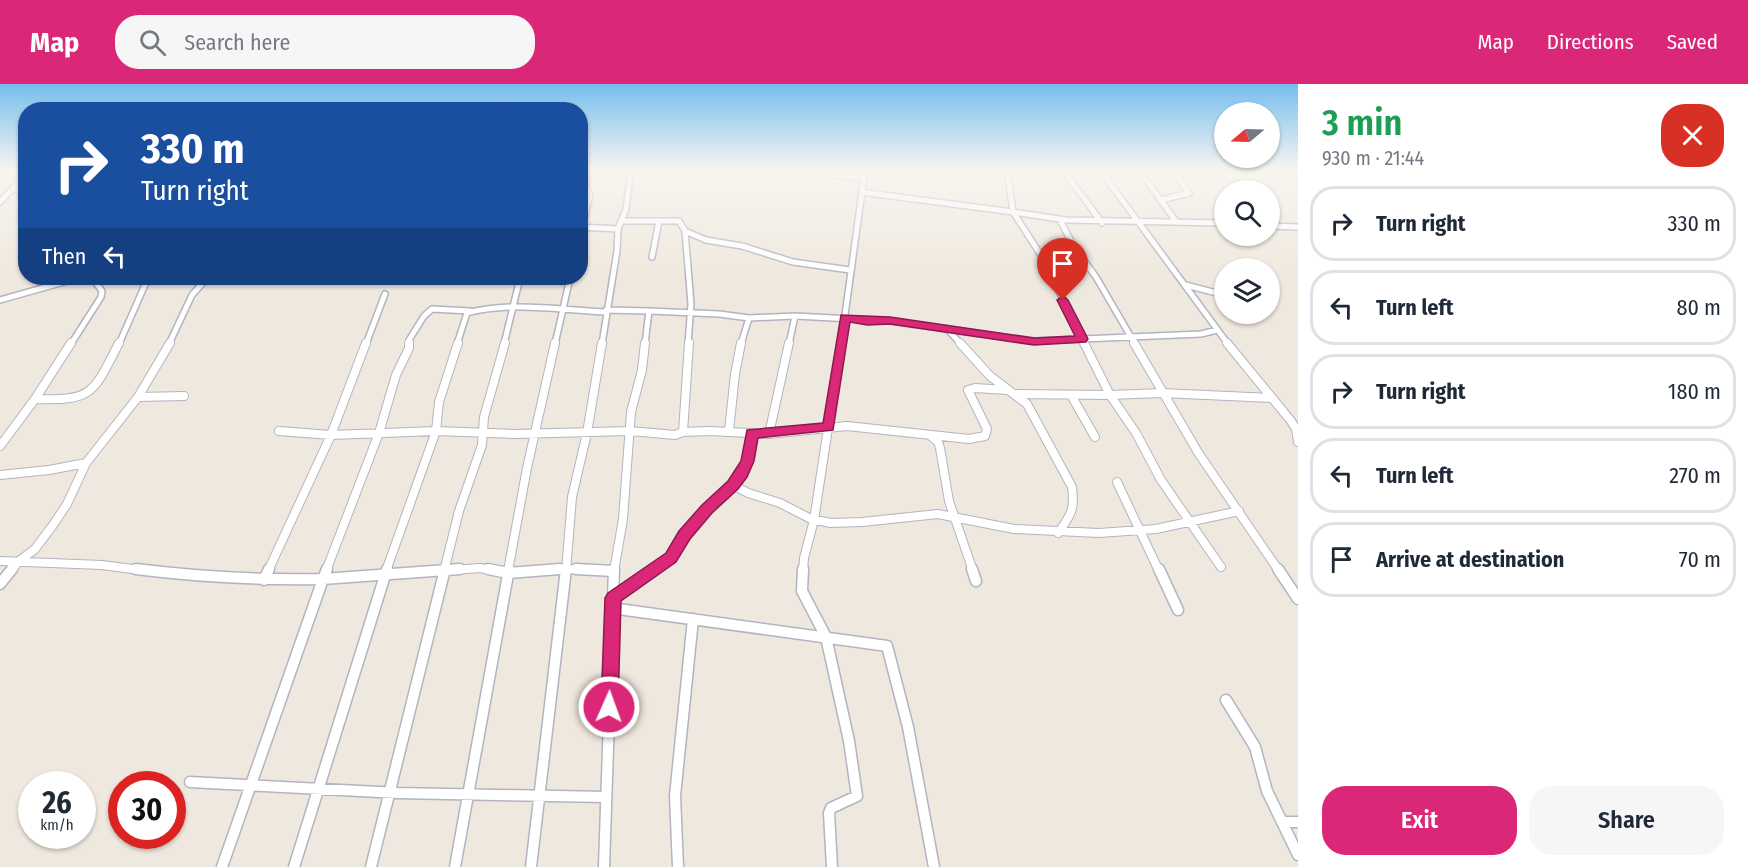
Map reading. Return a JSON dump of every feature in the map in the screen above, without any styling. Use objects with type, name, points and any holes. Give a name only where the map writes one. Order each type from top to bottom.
[{"type":"street","points":[[531,867],[566,569],[572,497],[587,433],[620,225],[626,207]]},
{"type":"street","points":[[832,867],[829,813],[831,808],[857,796],[849,741],[825,637],[802,591],[804,558],[814,520],[845,318],[859,207]]},
{"type":"street","points":[[972,207],[1061,222],[1139,224],[1175,220],[1214,222]]},
{"type":"street","points":[[1012,207],[1013,212],[1044,260],[1110,395],[1136,433],[1161,480],[1221,567]]},
{"type":"street","points":[[1090,207],[1102,223]]},
{"type":"street","points":[[1126,207],[1217,330],[1296,429],[1298,442]]},
{"type":"street","points":[[1166,207],[1175,220]]},
{"type":"street","points":[[652,256],[658,221]]},
{"type":"street","points":[[588,227],[680,221],[685,231],[690,313],[683,432]]},
{"type":"street","points":[[1061,222],[1074,247],[1096,277],[1129,338],[1199,454],[1298,599]]},
{"type":"street","points":[[1280,226],[1298,227]]},
{"type":"street","points":[[685,231],[706,240],[742,246],[793,262],[850,270]]},
{"type":"street","points":[[0,300],[53,285]]},
{"type":"street","points":[[0,446],[35,399],[101,297],[102,291],[98,285]]},
{"type":"street","points":[[35,399],[74,398],[85,395],[93,387],[114,352],[145,285]]},
{"type":"street","points":[[0,584],[19,561],[35,549],[53,525],[67,504],[86,463],[138,397],[173,338],[192,295],[201,285]]},
{"type":"street","points":[[370,867],[459,511],[484,433],[484,417],[518,285]]},
{"type":"street","points":[[455,867],[534,432],[568,285]]},
{"type":"street","points":[[1186,285],[1214,292]]},
{"type":"street","points":[[264,580],[331,435],[385,294]]},
{"type":"street","points":[[222,867],[323,579],[379,433],[396,375],[409,348],[409,340],[424,316],[432,309],[649,311],[719,314],[749,318],[795,316],[845,318],[890,321],[1034,341],[1201,334],[1217,330]]},
{"type":"street","points":[[294,867],[320,790],[385,574],[436,430],[439,402],[467,313],[470,311]]},
{"type":"street","points":[[604,867],[611,608],[614,571],[623,519],[624,476],[631,412],[642,370],[649,311]]},
{"type":"street","points":[[769,434],[795,316]]},
{"type":"street","points":[[729,431],[734,378],[742,338],[749,318]]},
{"type":"street","points":[[948,330],[990,376],[1027,404],[1072,487],[1074,501],[1072,513],[1058,533]]},
{"type":"street","points":[[279,431],[331,435],[436,430],[484,433],[630,431],[675,435],[683,432],[729,431],[769,434],[847,426],[969,439],[985,436],[987,429],[968,390],[975,388],[1007,390]]},
{"type":"street","points":[[1016,394],[1162,393],[1272,398]]},
{"type":"street","points":[[1071,395],[1095,437]]},
{"type":"street","points":[[138,397],[184,396]]},
{"type":"street","points":[[613,598],[671,557],[685,535],[707,509],[733,485],[747,461],[752,433]]},
{"type":"street","points":[[930,436],[938,442],[940,448],[950,501],[976,581]]},
{"type":"street","points":[[0,475],[49,470],[86,463]]},
{"type":"street","points":[[1117,482],[1178,610]]},
{"type":"street","points":[[733,485],[745,493],[776,501],[814,520],[831,523],[868,521],[921,513],[947,514],[956,519],[1013,529],[1079,535],[1139,531],[1216,518],[1239,511]]},
{"type":"street","points":[[0,561],[102,565],[195,577],[264,580],[323,579],[480,568],[508,573],[566,569],[614,571]]},
{"type":"street","points":[[611,608],[888,646],[908,727],[934,867]]},
{"type":"street","points":[[678,867],[675,796],[693,619]]},
{"type":"street","points":[[1226,700],[1255,747],[1267,791],[1298,855]]},
{"type":"street","points":[[190,782],[320,790],[539,798],[605,797]]},
{"type":"street","points":[[1283,822],[1298,822]]},
{"type":"route","points":[[609,707],[613,598],[671,557],[685,535],[707,509],[733,485],[747,461],[752,433],[769,434],[828,427],[845,318],[890,321],[1034,341],[1082,339],[1063,300]]}]
